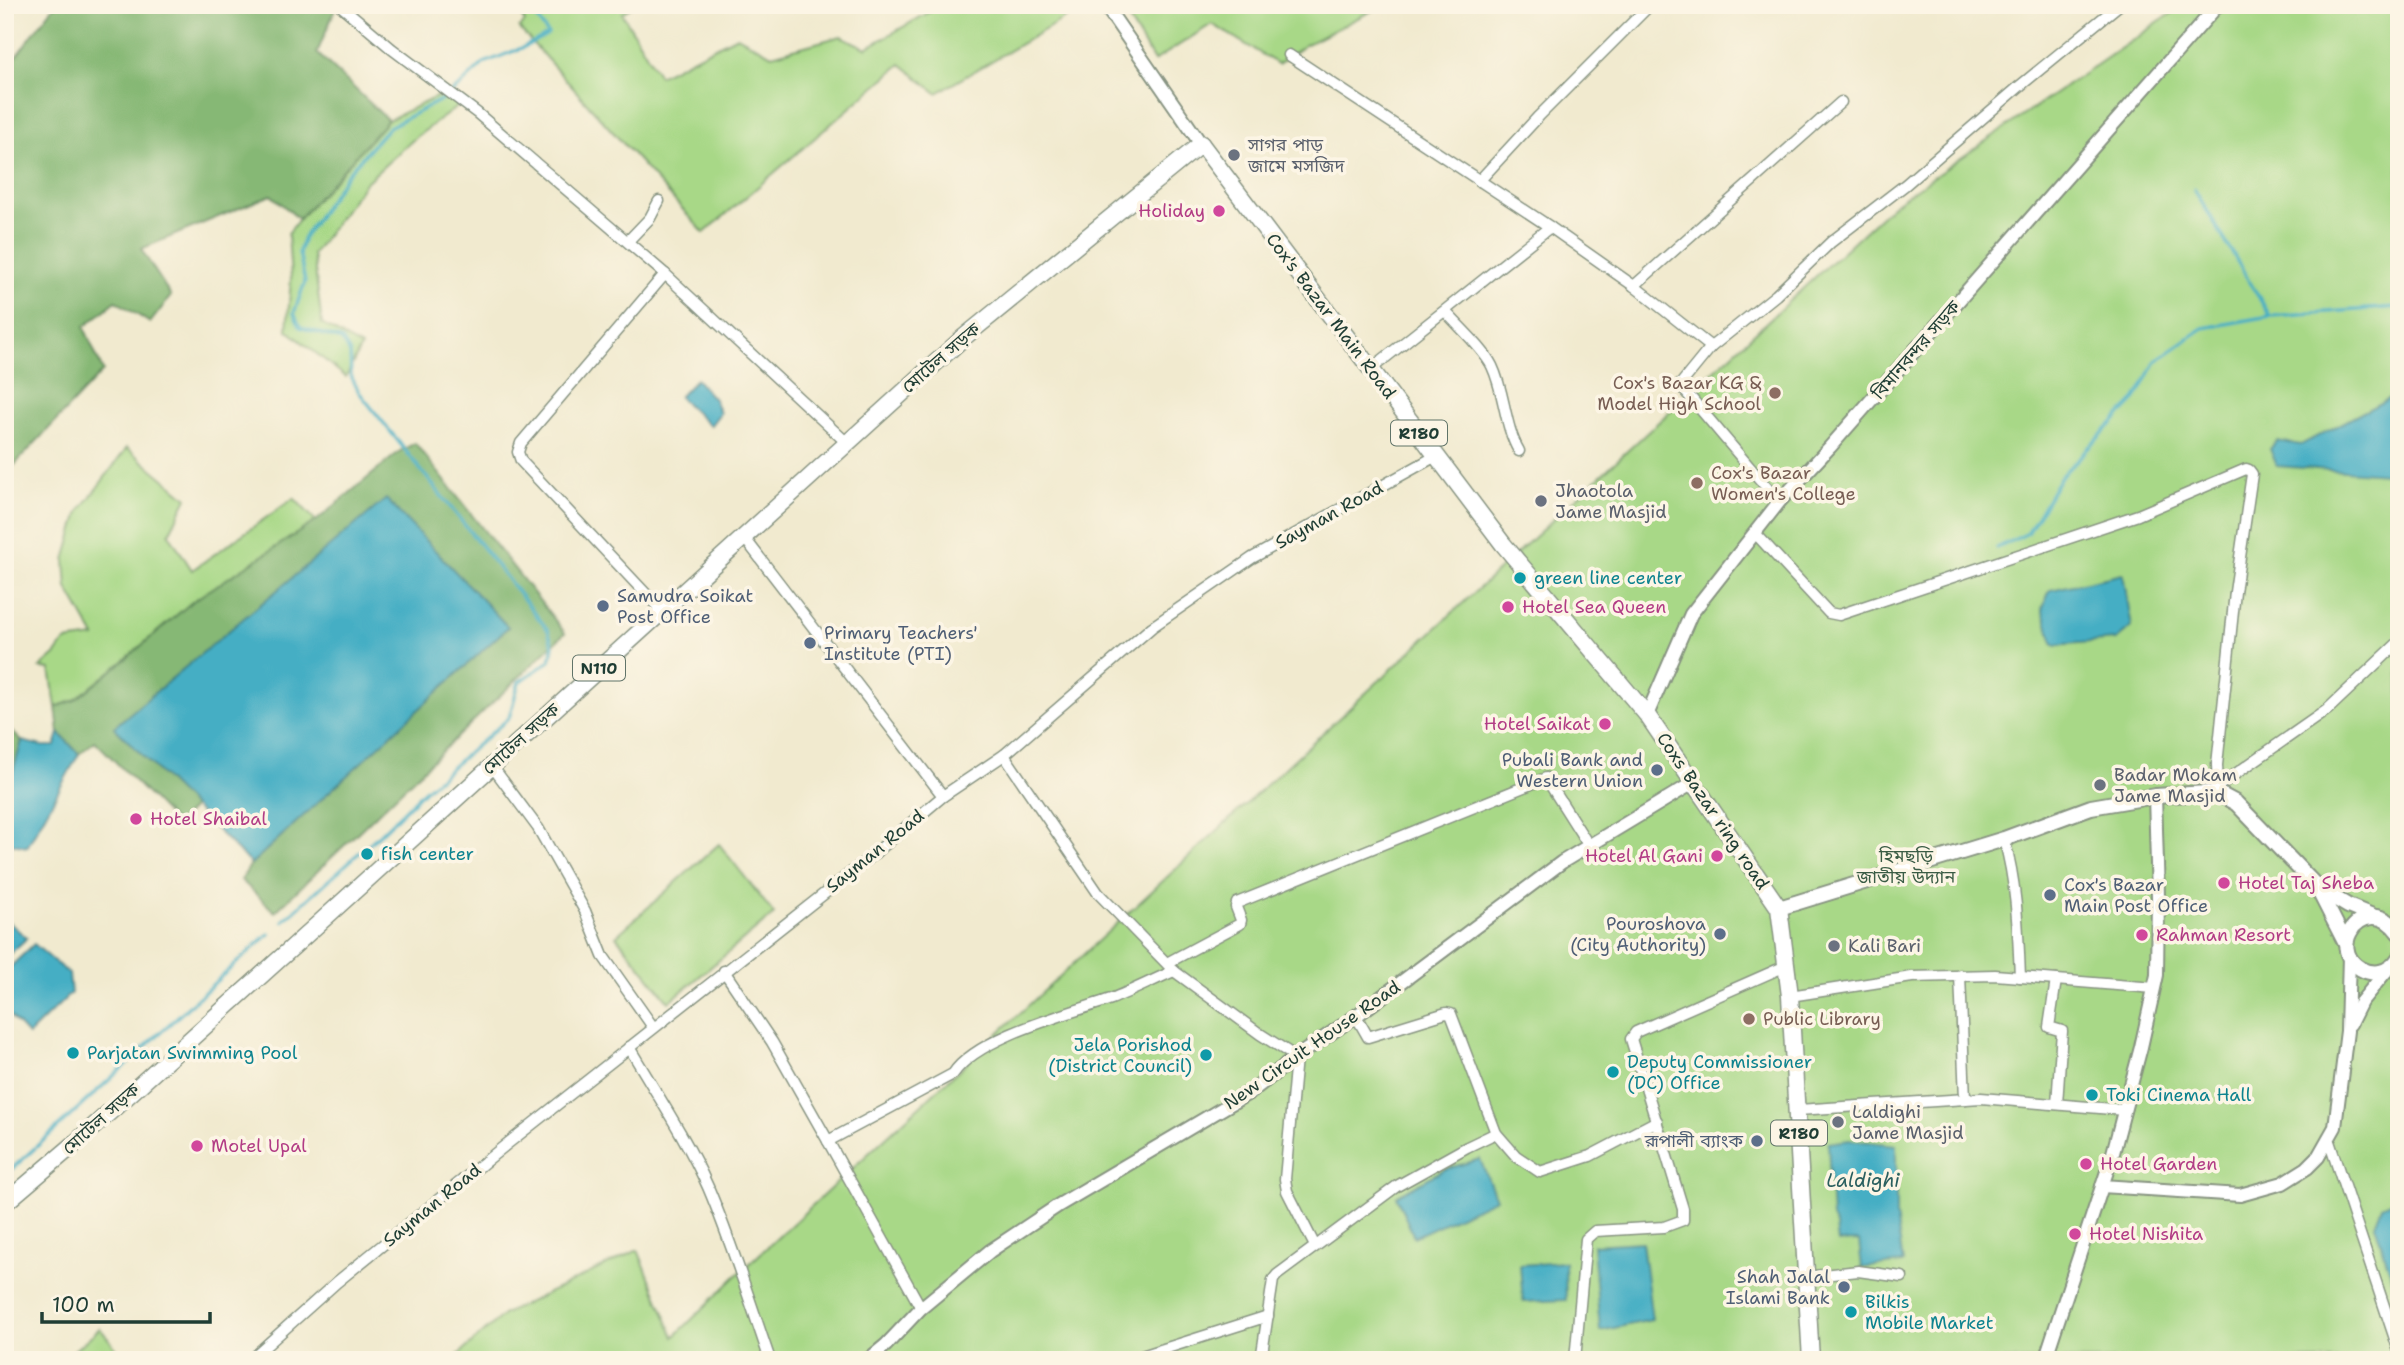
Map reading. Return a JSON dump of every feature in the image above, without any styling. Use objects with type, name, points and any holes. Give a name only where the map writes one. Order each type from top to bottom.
[{"type":"main road","name":"Cox's Bazar Main Road","points":[[1201,144],[1503,544],[1647,715]]},
{"type":"main road","name":"মোটেল সড়ক","points":[[5,1203],[92,1128],[963,338],[1201,144]]},
{"type":"main road","name":"Coxs Bazar ring road","points":[[1647,715],[1779,908]]},
{"type":"main road","points":[[1779,908],[2004,839],[2091,807],[2213,790],[2236,803],[2318,888],[2348,906],[2386,920],[2399,933]]},
{"type":"main road","points":[[2318,888],[2348,950],[2361,970],[2369,973],[2395,963]]},
{"type":"main road","name":"R180","points":[[1779,908],[1788,965],[1811,1360]]},
{"type":"main road","points":[[2348,950],[2348,936],[2358,922],[2386,920]]},
{"type":"street","points":[[340,5],[392,49],[477,113],[628,241],[846,442]]},
{"type":"street","points":[[1105,5],[1201,144]]},
{"type":"street","points":[[1479,181],[1539,116],[1650,5]]},
{"type":"street","points":[[1779,502],[1680,385],[1711,347],[1776,295],[1830,242],[1905,185],[2119,5]]},
{"type":"street","name":"বিমানবন্দর সড়ক","points":[[1647,715],[1691,614],[1779,502],[2218,5]]},
{"type":"street","points":[[1289,55],[1550,227],[1634,286],[1711,347]]},
{"type":"street","points":[[1634,286],[1841,102]]},
{"type":"street","points":[[628,241],[650,218],[659,201]]},
{"type":"street","points":[[1371,369],[1550,227]]},
{"type":"street","points":[[662,611],[521,461],[518,452],[522,443],[665,274]]},
{"type":"street","points":[[1445,311],[1490,362],[1496,375],[1511,437],[1519,451]]},
{"type":"street","name":"Sayman Road","points":[[250,1360],[337,1282],[653,1027],[867,860],[943,796],[1004,755],[1152,627],[1240,565],[1436,456]]},
{"type":"street","points":[[1756,534],[1829,613],[1839,615],[2126,520],[2249,470],[2252,474],[2235,592],[2213,790]]},
{"type":"street","points":[[743,536],[943,796]]},
{"type":"street","points":[[2213,790],[2326,709],[2399,642]]},
{"type":"street","points":[[1004,755],[1098,893],[1171,967],[1260,1034],[1296,1057],[1285,1178],[1287,1191],[1315,1246]]},
{"type":"street","points":[[492,766],[538,828],[585,911],[603,956],[653,1027]]},
{"type":"street","points":[[828,1141],[953,1074],[965,1058],[996,1042],[1052,1018],[1113,998],[1171,967],[1240,924],[1237,904],[1546,778],[1589,846]]},
{"type":"street","name":"New Circuit House Road","points":[[868,1360],[886,1345],[920,1308],[990,1251],[1048,1213],[1252,1091],[1562,862],[1693,783]]},
{"type":"street","points":[[2045,1360],[2102,1186],[2124,1110],[2157,975],[2155,796]]},
{"type":"street","points":[[2004,839],[2013,870],[2020,977]]},
{"type":"street","points":[[2102,1186],[2240,1195],[2253,1193],[2296,1176],[2318,1157],[2335,1127],[2339,1108],[2347,1031],[2348,950]]},
{"type":"street","points":[[2347,1031],[2361,1002],[2395,963]]},
{"type":"street","points":[[1575,1360],[1586,1238],[1595,1231],[1664,1227],[1683,1220],[1683,1209],[1631,1039],[1636,1032],[1788,965]]},
{"type":"street","points":[[724,971],[772,1042],[920,1308]]},
{"type":"street","points":[[1960,975],[1965,1099]]},
{"type":"street","points":[[1790,996],[1912,976],[2020,977],[2154,988]]},
{"type":"street","points":[[2056,980],[2049,1027],[2062,1031],[2057,1104]]},
{"type":"street","points":[[1356,1016],[1368,1037],[1446,1013],[1451,1014],[1496,1133],[1516,1156],[1540,1172],[1590,1156],[1657,1121]]},
{"type":"street","points":[[629,1047],[678,1128],[707,1186],[735,1257],[769,1360]]},
{"type":"street","points":[[1798,1110],[1981,1098],[2124,1110]]},
{"type":"street","points":[[1261,1360],[1273,1280],[1277,1275],[1397,1186],[1496,1133]]},
{"type":"street","points":[[2329,1141],[2399,1351]]},
{"type":"street","points":[[1806,1278],[1858,1271],[1902,1277]]},
{"type":"street","points":[[1129,1360],[1268,1317]]},
{"type":"green space","points":[[55,5],[337,5],[317,53],[388,120],[299,219],[271,195],[141,249],[171,296],[150,323],[116,301],[84,327],[103,371],[5,475],[5,71]]},
{"type":"green space","points":[[515,5],[635,5],[622,13],[659,76],[737,36],[772,55],[841,36],[866,48],[942,5],[1087,5],[937,93],[901,64],[704,233],[519,28],[525,22]]},
{"type":"green space","points":[[1120,5],[1383,5],[1305,45],[1278,64],[1212,24],[1154,61]]},
{"type":"green space","name":"হিমছড়ি জাতীয় উদ্যান","points":[[2184,5],[2399,5],[2399,1360],[453,1360],[504,1314],[638,1250],[674,1337],[734,1278],[1894,204]]},
{"type":"green space","points":[[446,92],[461,104],[415,138],[365,183],[313,254],[322,324],[361,347],[346,377],[287,330],[291,278],[288,234],[388,120]]},
{"type":"green space","points":[[415,443],[565,633],[275,912],[241,880],[251,864],[508,627],[386,500],[114,727],[194,807],[177,824],[95,741],[79,754],[59,733],[56,707],[75,700],[193,601],[316,521],[400,451]]},
{"type":"green space","points":[[127,448],[187,498],[169,534],[192,570],[294,498],[316,521],[193,601],[75,700],[56,707],[50,669],[40,668],[56,654],[65,641],[95,637],[67,588],[65,560],[79,512]]},
{"type":"green space","points":[[5,725],[22,741],[5,798]]},
{"type":"green space","points":[[719,844],[774,914],[669,1002],[616,936]]},
{"type":"green space","points":[[100,1328],[125,1360],[63,1360]]},
{"type":"water","points":[[696,379],[714,399],[720,413],[710,426],[679,397]]},
{"type":"water","points":[[2399,393],[2399,475],[2277,466],[2270,449],[2277,441],[2301,445]]},
{"type":"water","points":[[386,499],[508,627],[251,864],[114,727]]},
{"type":"water","points":[[2123,574],[2132,627],[2116,640],[2054,645],[2042,609],[2050,590]]},
{"type":"water","points":[[59,733],[79,754],[27,847],[5,842],[5,798],[22,741],[55,746]]},
{"type":"water","points":[[5,919],[27,938],[5,958]]},
{"type":"water","points":[[34,944],[69,974],[71,993],[28,1035],[5,1010],[5,972]]},
{"type":"water","name":"Laldighi","points":[[1849,1140],[1896,1145],[1896,1215],[1903,1263],[1862,1268],[1859,1241],[1838,1242],[1832,1218],[1828,1143]]},
{"type":"water","points":[[1480,1159],[1496,1199],[1414,1237],[1396,1196],[1443,1170]]},
{"type":"water","points":[[2399,1198],[2399,1301],[2375,1224],[2382,1206]]},
{"type":"water","points":[[1642,1242],[1652,1320],[1600,1331],[1593,1245]]},
{"type":"water","points":[[1565,1262],[1566,1300],[1523,1302],[1520,1265]]},
{"type":"waterway","points":[[283,921],[425,790],[509,718],[519,682],[550,661],[553,646],[548,630],[359,392],[351,376],[350,353],[342,340],[300,327],[294,313],[305,282],[299,252],[304,237],[348,173],[389,127],[441,100],[484,63],[548,34],[528,5]]},
{"type":"waterway","points":[[2194,189],[2270,316]]},
{"type":"waterway","points":[[1997,548],[2028,533],[2061,476],[2136,399],[2156,361],[2203,328],[2270,316],[2399,307]]},
{"type":"waterway","points":[[5,1175],[269,934]]},
{"type":"place","name":"সাগর পাড় জামে মসজিদ","points":[[1234,155]]},
{"type":"place","name":"Holiday","points":[[1219,211]]},
{"type":"place","name":"Cox's Bazar KG & Model High School","points":[[1775,393]]},
{"type":"place","name":"Cox's Bazar Women's College","points":[[1697,483]]},
{"type":"place","name":"Jhaotola Jame Masjid","points":[[1541,501]]},
{"type":"place","name":"green line center","points":[[1520,578]]},
{"type":"place","name":"Samudra Soikat Post Office","points":[[603,606]]},
{"type":"place","name":"Hotel Sea Queen","points":[[1508,607]]},
{"type":"place","name":"Primary Teachers' Institute (PTI)","points":[[810,643]]},
{"type":"place","name":"Hotel Saikat","points":[[1605,724]]},
{"type":"place","name":"Pubali Bank and Western Union","points":[[1657,770]]},
{"type":"place","name":"Badar Mokam Jame Masjid","points":[[2100,785]]},
{"type":"place","name":"Hotel Shaibal","points":[[136,819]]},
{"type":"place","name":"fish center","points":[[367,854]]},
{"type":"place","name":"Hotel Al Gani","points":[[1717,856]]},
{"type":"place","name":"Hotel Taj Sheba","points":[[2224,883]]},
{"type":"place","name":"Cox's Bazar Main Post Office","points":[[2050,895]]},
{"type":"place","name":"Pouroshova (City Authority)","points":[[1720,934]]},
{"type":"place","name":"Rahman Resort","points":[[2142,935]]},
{"type":"place","name":"Kali Bari","points":[[1834,946]]},
{"type":"place","name":"Public Library","points":[[1749,1019]]},
{"type":"place","name":"Parjatan Swimming Pool","points":[[73,1053]]},
{"type":"place","name":"Jela Porishod (District Council)","points":[[1206,1055]]},
{"type":"place","name":"Deputy Commissioner (DC) Office","points":[[1613,1072]]},
{"type":"place","name":"Toki Cinema Hall","points":[[2092,1095]]},
{"type":"place","name":"Laldighi Jame Masjid","points":[[1838,1122]]},
{"type":"place","name":"রূপালী ব্যাংক","points":[[1757,1141]]},
{"type":"place","name":"Motel Upal","points":[[197,1146]]},
{"type":"place","name":"Hotel Garden","points":[[2086,1164]]},
{"type":"place","name":"Hotel Nishita","points":[[2075,1234]]},
{"type":"place","name":"Shah Jalal Islami Bank","points":[[1844,1287]]},
{"type":"place","name":"Bilkis Mobile Market","points":[[1851,1312]]}]
